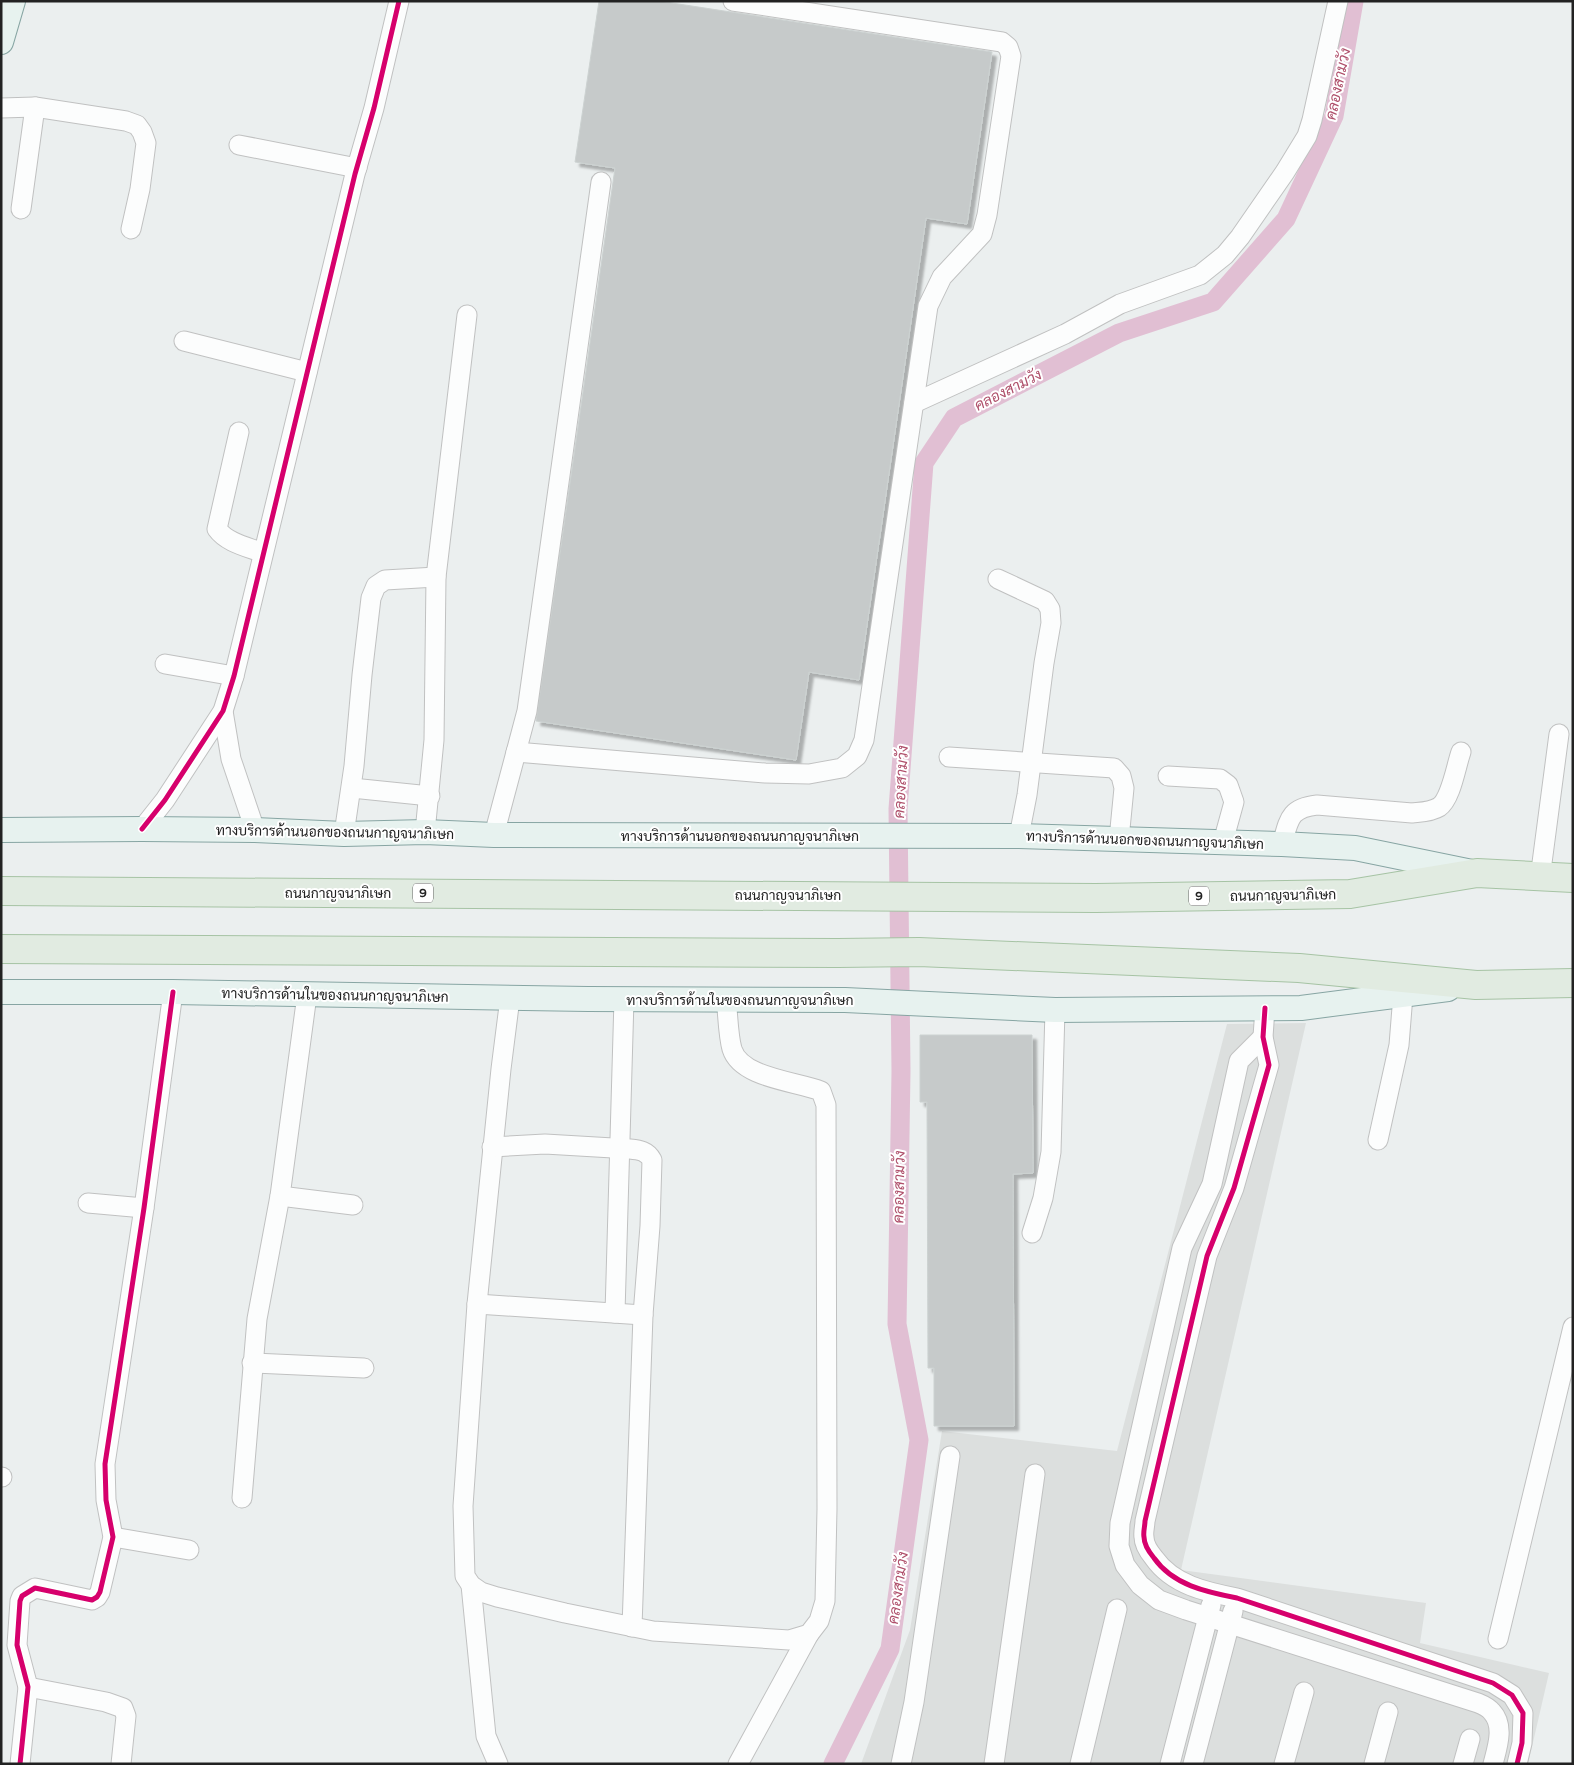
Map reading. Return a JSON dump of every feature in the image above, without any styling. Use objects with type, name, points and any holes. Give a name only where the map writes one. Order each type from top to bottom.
[{"type":"highway","name":"ถนนกาญจนาภิเษก","points":[[1,891],[1096,898],[1350,894],[1477,873],[1540,878],[1573,878]]},
{"type":"highway","points":[[1,949],[920,952],[1299,968],[1476,985],[1573,983]]},
{"type":"main road","points":[[1,62],[7,22]]},
{"type":"main road","points":[[1,818],[41,829]]},
{"type":"main road","name":"ทางบริการด้านนอกของถนนกาญจนาภิเษก","points":[[1,830],[255,830],[344,834],[425,832],[494,835],[1019,836],[1355,848],[1477,873]]},
{"type":"main road","name":"ทางบริการด้านในของถนนกาญจนาภิเษก","points":[[1,992],[173,992],[510,998],[845,1000],[1055,1010],[1301,1008],[1476,985]]},
{"type":"street","points":[[142,829],[164,800],[223,711],[234,676],[399,1]]},
{"type":"street","points":[[516,752],[765,773],[809,774],[842,768],[857,756],[864,740],[928,306],[942,277],[982,234],[987,215],[1011,56],[1008,47],[1002,42],[733,1]]},
{"type":"street","points":[[914,404],[1065,334],[1120,304],[1200,275],[1225,255],[1286,172],[1307,136],[1338,1]]},
{"type":"street","points":[[1,108],[35,107],[126,121],[137,125],[146,143],[140,189],[131,229]]},
{"type":"street","points":[[21,209],[35,107]]},
{"type":"street","points":[[239,145],[357,168]]},
{"type":"street","points":[[494,835],[527,711],[601,182]]},
{"type":"street","points":[[425,832],[434,740],[436,577],[467,315]]},
{"type":"street","points":[[184,341],[307,372]]},
{"type":"street","points":[[239,432],[217,529],[221,535],[231,541],[263,553]]},
{"type":"street","points":[[344,834],[352,788],[371,598],[376,586],[385,580],[436,577]]},
{"type":"street","points":[[998,579],[1046,601],[1050,609],[1051,623],[1032,762],[1019,836]]},
{"type":"street","points":[[165,664],[234,676]]},
{"type":"street","points":[[223,711],[231,759],[255,830]]},
{"type":"street","points":[[1540,878],[1559,734]]},
{"type":"street","points":[[1282,844],[1290,820],[1295,812],[1304,806],[1317,805],[1412,813],[1427,812],[1439,807],[1447,800],[1460,752]]},
{"type":"street","points":[[949,757],[1114,768],[1122,776],[1124,788],[1119,839]]},
{"type":"street","points":[[1168,776],[1220,779],[1228,785],[1234,802],[1223,842]]},
{"type":"street","points":[[352,788],[430,796]]},
{"type":"street","points":[[20,1764],[28,1687],[16,1646],[22,1596],[35,1588],[92,1600],[100,1592],[113,1537],[106,1500],[105,1464],[144,1208],[173,992]]},
{"type":"street","points":[[242,1498],[256,1319],[280,1196],[307,994]]},
{"type":"street","points":[[1378,1140],[1399,1045],[1403,995]]},
{"type":"street","points":[[510,998],[476,1304],[462,1506],[465,1576],[471,1585],[481,1592],[497,1597],[565,1614],[652,1632],[789,1640],[809,1634]]},
{"type":"street","points":[[726,998],[732,1049],[739,1061],[752,1071],[820,1091],[826,1105],[825,1601],[819,1621],[809,1634],[738,1764]]},
{"type":"street","points":[[615,1313],[624,999]]},
{"type":"street","points":[[1265,1008],[1263,1037],[1269,1065],[1234,1188],[1207,1256],[1147,1512],[1144,1538],[1148,1551],[1156,1562],[1174,1578],[1214,1594],[1237,1598],[1493,1683],[1512,1695],[1523,1713],[1522,1743],[1517,1764]]},
{"type":"street","points":[[1032,1233],[1043,1198],[1050,1152],[1055,1010]]},
{"type":"street","points":[[1263,1037],[1239,1061],[1212,1184],[1182,1248],[1120,1523],[1119,1546],[1125,1565],[1140,1585],[1159,1600],[1478,1703],[1492,1711],[1498,1722],[1499,1738],[1493,1764]]},
{"type":"street","points":[[1227,1116],[1253,1122]]},
{"type":"street","points":[[492,1147],[545,1144],[621,1148],[640,1150],[649,1154],[652,1160],[650,1226],[643,1315],[632,1628]]},
{"type":"street","points":[[280,1196],[353,1205]]},
{"type":"street","points":[[88,1203],[144,1208]]},
{"type":"street","points":[[1174,1281],[1200,1286]]},
{"type":"street","points":[[476,1304],[643,1315]]},
{"type":"street","points":[[1498,1639],[1573,1327]]},
{"type":"street","points":[[252,1363],[364,1368]]},
{"type":"street","points":[[901,1764],[914,1702],[950,1456]]},
{"type":"street","points":[[994,1764],[1035,1474]]},
{"type":"street","points":[[113,1537],[189,1550]]},
{"type":"street","points":[[471,1585],[486,1736],[498,1764]]},
{"type":"street","points":[[1170,1764],[1214,1594]]},
{"type":"street","points":[[1193,1764],[1237,1598]]},
{"type":"street","points":[[1080,1764],[1117,1609]]},
{"type":"street","points":[[28,1687],[106,1702],[123,1708],[126,1716],[121,1764]]},
{"type":"street","points":[[1284,1764],[1304,1692]]},
{"type":"street","points":[[1374,1764],[1388,1712]]},
{"type":"street","points":[[1464,1764],[1470,1739]]},
{"type":"shaded area","points":[[1306,1023],[1181,1570],[1426,1603],[1420,1643],[1549,1673],[1528,1764],[861,1764],[910,1630],[942,1431],[1117,1451],[1227,1024]]},
{"type":"building","points":[[599,1],[659,1],[992,52],[967,224],[926,218],[859,680],[809,672],[796,760],[536,721],[615,168],[575,162]]},
{"type":"building","points":[[920,1035],[1032,1035],[1033,1173],[1013,1174],[1014,1426],[934,1426],[934,1368],[928,1368],[927,1102],[920,1102]]},
{"type":"waterway","name":"คลองสามวัง","points":[[833,1764],[890,1649],[919,1440],[897,1324],[901,1071],[898,809],[924,463],[954,418],[1119,333],[1213,302],[1286,219],[1334,116],[1354,1]]},
{"type":"cycle path","points":[[142,829],[165,800],[223,711],[234,676],[355,174],[374,108],[399,1]]},
{"type":"cycle path","points":[[20,1764],[28,1687],[17,1645],[22,1596],[35,1588],[92,1600],[97,1597],[100,1592],[113,1537],[106,1500],[105,1464],[144,1208],[173,992]]},
{"type":"cycle path","points":[[1265,1008],[1263,1037],[1269,1065],[1234,1188],[1207,1256],[1145,1521],[1145,1543],[1150,1553],[1162,1567],[1180,1581],[1191,1586],[1237,1598],[1493,1683],[1512,1695],[1523,1713],[1522,1743],[1517,1764]]}]
